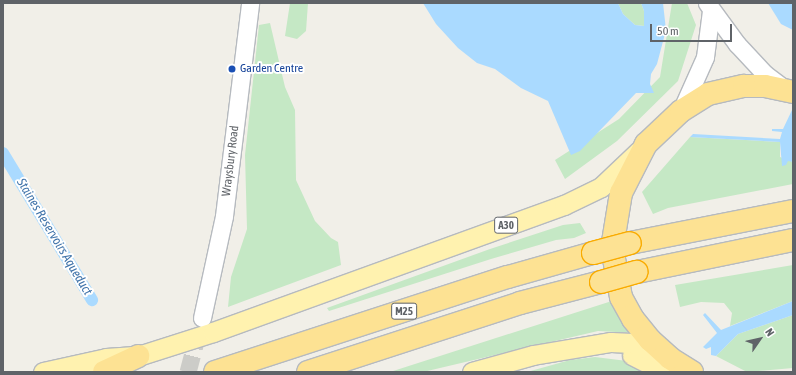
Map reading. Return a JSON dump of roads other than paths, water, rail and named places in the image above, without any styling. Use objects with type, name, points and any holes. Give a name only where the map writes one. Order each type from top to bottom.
[{"type":"highway","points":[[692,372],[667,365],[633,319],[621,297],[613,263],[613,228],[618,202],[646,144],[681,111],[708,94],[734,87],[765,86],[790,91]]},
{"type":"highway","name":"M25","points":[[215,372],[508,277],[593,253],[630,243],[793,211]]},
{"type":"highway","name":"M25","points":[[308,372],[520,303],[637,272],[793,240]]},
{"type":"highway","points":[[104,372],[138,356]]},
{"type":"main road","name":"Wraysbury Road","points":[[202,318],[224,216],[250,3]]},
{"type":"main road","points":[[709,7],[746,54],[765,74],[790,91]]},
{"type":"main road","points":[[681,111],[705,57],[709,7]]},
{"type":"main road","name":"A30","points":[[43,372],[106,358],[138,356],[315,296],[582,198],[607,182],[646,144]]},
{"type":"main road","points":[[472,372],[533,355],[611,342],[632,343],[667,365]]},
{"type":"water","points":[[423,3],[618,3],[623,14],[635,25],[644,26],[644,11],[641,3],[663,3],[666,30],[657,64],[651,74],[650,84],[654,93],[636,93],[580,151],[571,155],[548,101],[521,88],[495,69],[477,63],[458,48],[436,24]]},
{"type":"water","points":[[768,3],[793,3],[793,30],[781,24]]},
{"type":"water","points":[[792,110],[793,162],[788,161],[786,165],[782,166],[780,142],[690,137],[693,134],[780,139],[782,132],[772,131],[772,129],[783,129]]},
{"type":"water","points":[[793,301],[793,315],[738,334],[716,356],[711,355],[711,347],[706,349],[703,347],[717,333],[703,315],[705,313],[721,330]]},
{"type":"waterway","name":"Staines Reservoirs Aqueduct","points":[[3,153],[92,300]]},
{"type":"tunnel","points":[[188,372],[200,326]]},
{"type":"place","name":"Garden Centre","points":[[232,69]]}]
